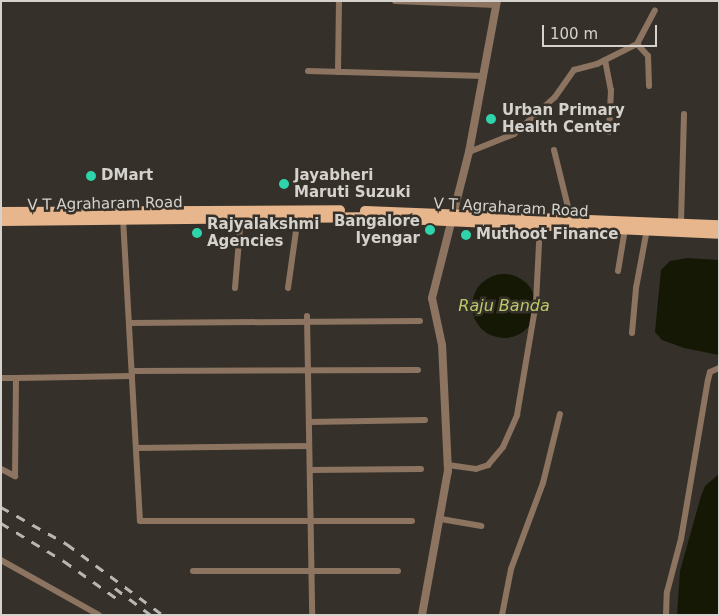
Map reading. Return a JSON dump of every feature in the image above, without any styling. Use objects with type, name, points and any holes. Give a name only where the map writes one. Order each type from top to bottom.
[{"type":"main road","name":"V T Agraharam Road","points":[[1,221],[278,210],[450,217],[540,225],[719,234]]},
{"type":"main road","name":"V T Agraharam Road","points":[[1,212],[241,218],[450,217]]},
{"type":"main road","points":[[450,217],[570,218],[719,225]]},
{"type":"street","points":[[338,72],[339,1]]},
{"type":"street","points":[[395,1],[497,3],[469,152],[450,217],[432,298],[442,345],[448,465],[441,519],[422,615]]},
{"type":"street","points":[[469,152],[507,138],[556,97],[574,70],[605,60],[637,44],[655,10]]},
{"type":"street","points":[[637,44],[648,56],[649,86]]},
{"type":"street","points":[[605,60],[611,90],[609,132]]},
{"type":"street","points":[[308,71],[484,76]]},
{"type":"street","points":[[681,222],[684,114]]},
{"type":"street","points":[[554,150],[570,218]]},
{"type":"street","points":[[123,216],[140,521],[310,523],[412,521]]},
{"type":"street","points":[[288,288],[298,217]]},
{"type":"street","points":[[236,288],[241,218]]},
{"type":"street","points":[[448,465],[476,469],[488,465],[503,447],[517,415],[536,303],[540,225]]},
{"type":"street","points":[[618,270],[625,229]]},
{"type":"street","points":[[632,333],[636,288],[647,229]]},
{"type":"street","points":[[129,323],[307,318],[420,320]]},
{"type":"street","points":[[307,318],[312,615]]},
{"type":"street","points":[[666,615],[666,592],[681,539],[708,380],[710,372],[719,368]]},
{"type":"street","points":[[1,378],[132,373],[418,370]]},
{"type":"street","points":[[1,470],[15,476],[16,378]]},
{"type":"street","points":[[502,615],[509,577],[543,483],[560,414]]},
{"type":"street","points":[[309,422],[425,420]]},
{"type":"street","points":[[136,448],[309,446]]},
{"type":"street","points":[[310,470],[421,470]]},
{"type":"street","points":[[441,519],[481,526]]},
{"type":"street","points":[[1,560],[99,615]]},
{"type":"street","points":[[193,571],[398,571]]},
{"type":"water","points":[[687,258],[719,260],[719,355],[684,348],[662,340],[655,332],[661,270],[670,261]]},
{"type":"water","name":"Raju Banda","points":[[504,274],[522,280],[530,288],[536,306],[530,324],[522,332],[504,338],[486,332],[478,324],[472,306],[478,288],[486,280]]},
{"type":"water","points":[[719,474],[719,615],[677,615],[680,571],[701,496],[705,486]]},
{"type":"railway","points":[[1,507],[67,544],[163,615]]},
{"type":"railway","points":[[1,523],[64,561],[119,600]]},
{"type":"railway","points":[[115,588],[151,615]]},
{"type":"place","name":"Urban Primary Health Center","points":[[491,119]]},
{"type":"place","name":"DMart","points":[[91,176]]},
{"type":"place","name":"Jayabheri Maruti Suzuki","points":[[284,184]]},
{"type":"place","name":"Bangalore Iyengar","points":[[430,230]]},
{"type":"place","name":"Rajyalakshmi Agencies","points":[[197,233]]},
{"type":"place","name":"Muthoot Finance","points":[[466,235]]}]
